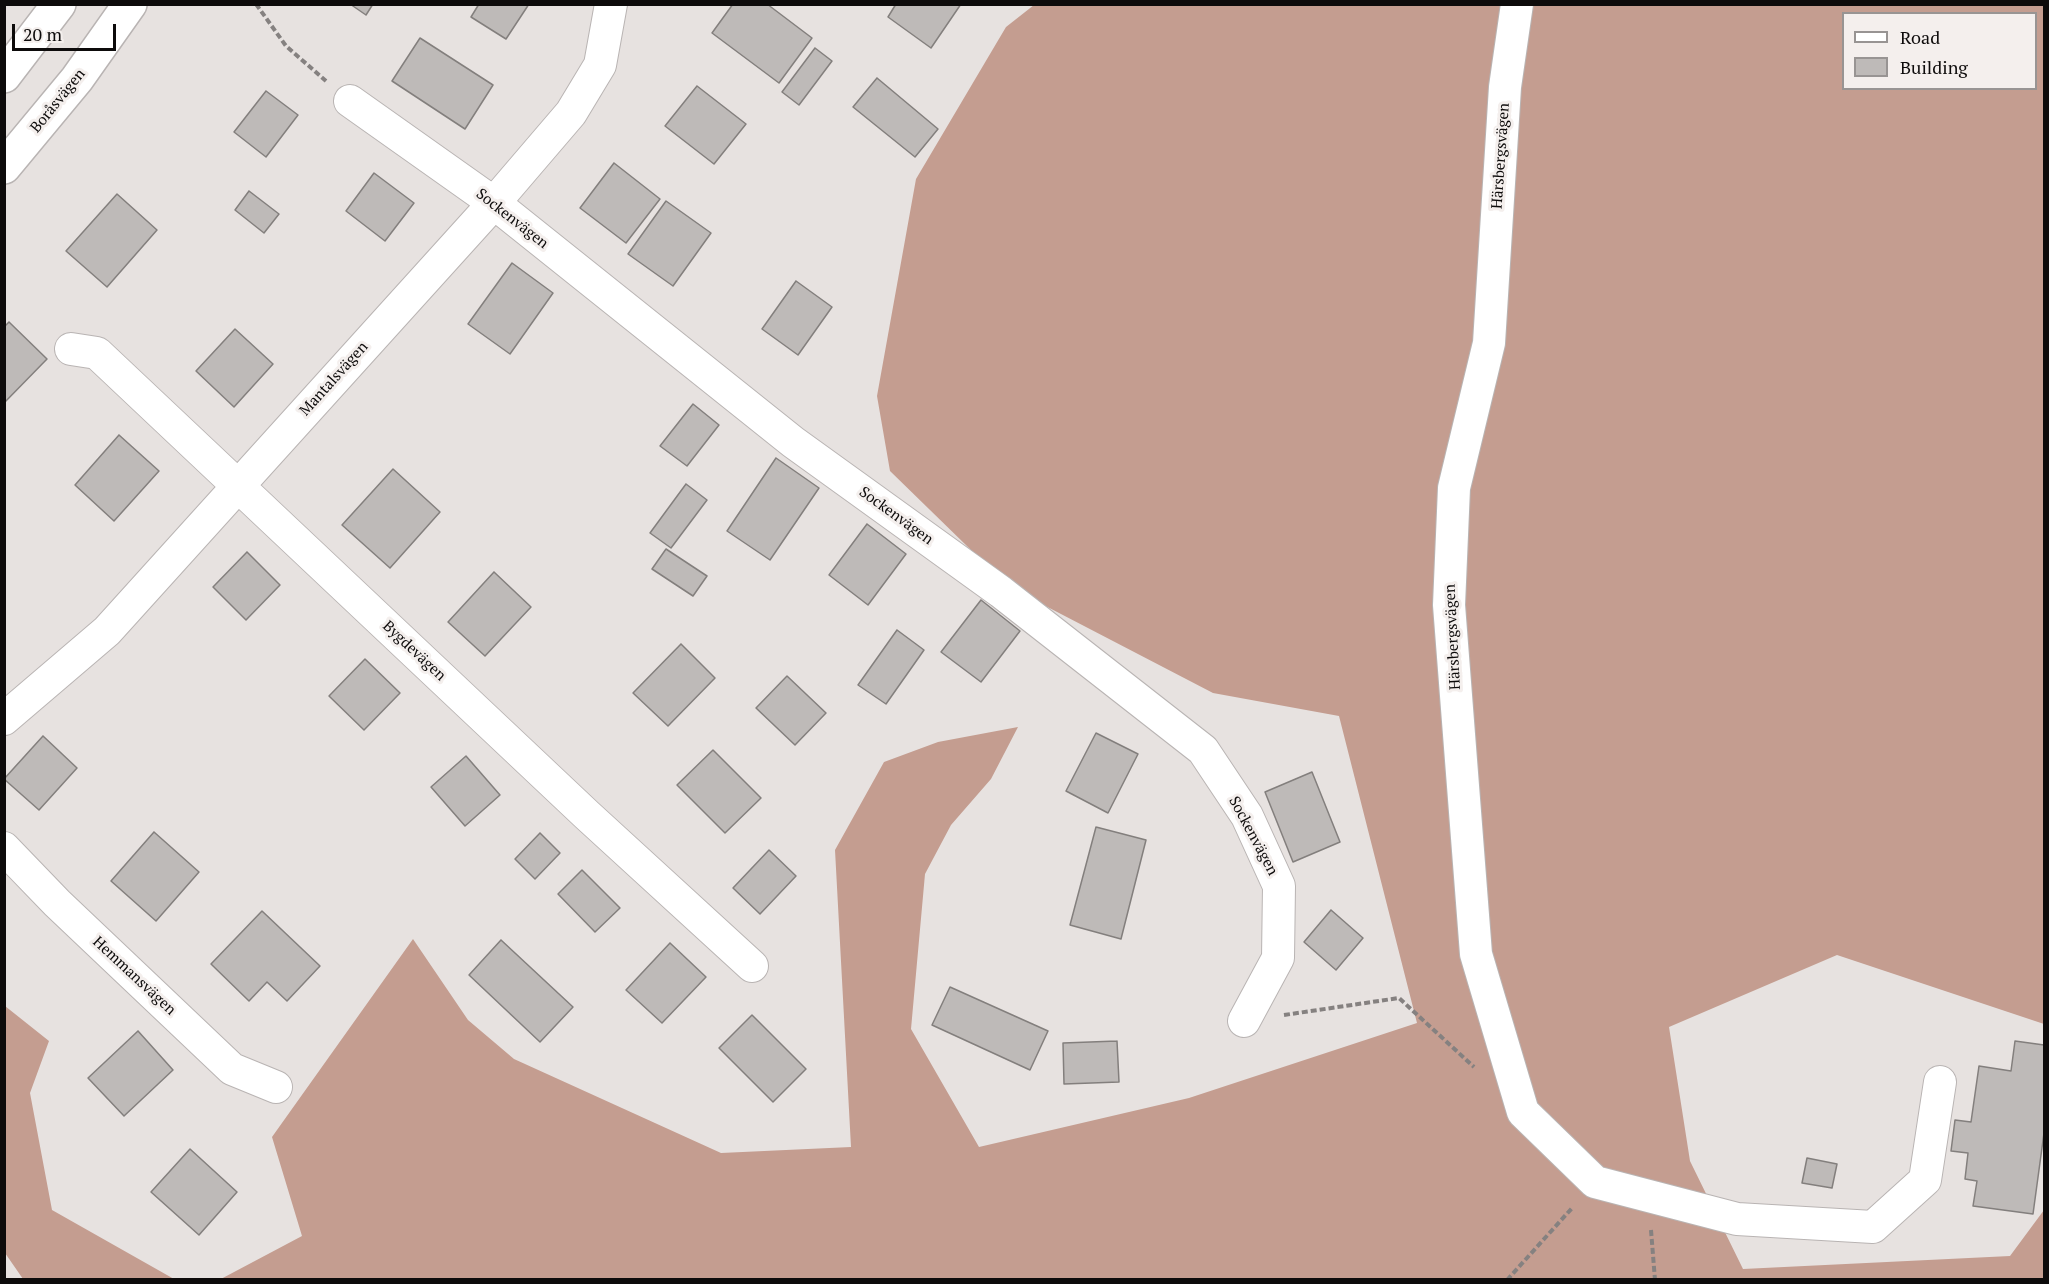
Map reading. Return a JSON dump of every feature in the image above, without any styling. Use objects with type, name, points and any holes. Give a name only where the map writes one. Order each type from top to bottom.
[{"type":"main road","points":[[4,75],[59,4]]},
{"type":"main road","name":"Boråsvägen","points":[[4,167],[77,79],[130,4]]},
{"type":"street","name":"Mantalsvägen","points":[[4,719],[107,631],[494,203],[571,113],[600,65],[610,4]]},
{"type":"street","name":"Härsbergsvägen","points":[[1517,4],[1505,87],[1489,343],[1454,488],[1449,605],[1476,954],[1523,1112],[1595,1182],[1737,1219],[1873,1227],[1925,1180],[1940,1082]]},
{"type":"street","name":"Sockenvägen","points":[[350,101],[494,203],[793,442],[1001,592],[1203,750],[1246,816],[1279,886],[1278,958],[1244,1021]]},
{"type":"street","name":"Bygdevägen","points":[[72,349],[97,353],[587,815],[752,966]]},
{"type":"street","name":"Hemmansvägen","points":[[4,848],[57,903],[232,1069],[276,1087]]},
{"type":"path","points":[[256,4],[286,46],[350,101]]},
{"type":"path","points":[[1244,1021],[1399,998],[1482,1074]]},
{"type":"path","points":[[1508,1280],[1595,1182]]},
{"type":"path","points":[[1649,1196],[1655,1280]]},
{"type":"shaded area","points":[[1034,5],[2044,5],[2044,1024],[1837,955],[1669,1027],[1690,1161],[1743,1269],[2010,1256],[2044,1210],[2044,1279],[219,1280],[302,1236],[272,1137],[413,939],[468,1020],[514,1059],[721,1153],[851,1147],[835,850],[884,762],[938,742],[1018,727],[991,779],[951,825],[925,874],[911,1029],[979,1147],[1189,1098],[1417,1023],[1339,716],[1213,693],[1009,587],[890,471],[877,396],[916,179],[1006,27]]},
{"type":"shaded area","points":[[5,1006],[49,1041],[30,1093],[52,1210],[174,1279],[23,1279],[5,1253]]},
{"type":"building","points":[[350,4],[373,4],[366,15]]},
{"type":"building","points":[[479,4],[529,4],[506,39],[471,17]]},
{"type":"building","points":[[733,4],[767,4],[812,38],[779,83],[712,33]]},
{"type":"building","points":[[896,4],[961,4],[931,48],[888,17]]},
{"type":"building","points":[[420,38],[493,85],[465,129],[392,81]]},
{"type":"building","points":[[815,48],[832,61],[799,105],[782,92]]},
{"type":"building","points":[[877,78],[938,129],[915,157],[853,107]]},
{"type":"building","points":[[697,86],[746,124],[714,164],[665,126]]},
{"type":"building","points":[[266,91],[298,115],[266,157],[234,132]]},
{"type":"building","points":[[614,163],[660,199],[626,243],[580,208]]},
{"type":"building","points":[[374,173],[414,203],[385,241],[346,211]]},
{"type":"building","points":[[249,191],[279,214],[264,233],[235,210]]},
{"type":"building","points":[[117,194],[157,230],[107,287],[66,251]]},
{"type":"building","points":[[666,201],[711,233],[673,286],[628,254]]},
{"type":"building","points":[[512,263],[553,293],[510,354],[468,324]]},
{"type":"building","points":[[796,281],[832,307],[798,355],[762,329]]},
{"type":"building","points":[[9,322],[47,359],[4,403],[4,327]]},
{"type":"building","points":[[235,329],[273,364],[234,407],[196,371]]},
{"type":"building","points":[[693,404],[719,425],[687,466],[660,446]]},
{"type":"building","points":[[119,435],[159,471],[114,521],[75,485]]},
{"type":"building","points":[[776,458],[819,488],[770,560],[727,531]]},
{"type":"building","points":[[393,469],[440,512],[390,568],[342,525]]},
{"type":"building","points":[[686,484],[707,500],[671,548],[650,533]]},
{"type":"building","points":[[867,524],[906,554],[868,605],[829,575]]},
{"type":"building","points":[[666,549],[707,576],[693,596],[652,569]]},
{"type":"building","points":[[247,552],[280,585],[246,620],[213,587]]},
{"type":"building","points":[[494,572],[531,607],[485,656],[448,622]]},
{"type":"building","points":[[981,600],[1020,631],[981,682],[941,652]]},
{"type":"building","points":[[897,630],[924,650],[886,704],[858,685]]},
{"type":"building","points":[[681,644],[715,678],[668,726],[633,693]]},
{"type":"building","points":[[365,659],[400,693],[364,730],[329,696]]},
{"type":"building","points":[[787,676],[826,713],[795,745],[756,708]]},
{"type":"building","points":[[1096,733],[1138,754],[1108,813],[1066,791]]},
{"type":"building","points":[[43,736],[77,768],[39,810],[4,779]]},
{"type":"building","points":[[713,750],[761,798],[725,833],[677,785]]},
{"type":"building","points":[[466,756],[500,795],[465,826],[431,787]]},
{"type":"building","points":[[1312,772],[1340,842],[1293,862],[1265,792]]},
{"type":"building","points":[[1096,827],[1146,840],[1121,939],[1070,925]]},
{"type":"building","points":[[154,832],[199,872],[156,921],[111,881]]},
{"type":"building","points":[[540,833],[560,853],[535,879],[515,859]]},
{"type":"building","points":[[769,850],[796,876],[760,914],[733,888]]},
{"type":"building","points":[[582,870],[620,908],[595,932],[558,894]]},
{"type":"building","points":[[1331,910],[1363,938],[1336,970],[1304,942]]},
{"type":"building","points":[[262,911],[320,966],[287,1001],[267,982],[249,1001],[211,964]]},
{"type":"building","points":[[501,940],[573,1007],[540,1042],[469,975]]},
{"type":"building","points":[[670,943],[706,977],[662,1023],[626,990]]},
{"type":"building","points":[[950,987],[1048,1031],[1030,1070],[932,1025]]},
{"type":"building","points":[[752,1015],[806,1069],[773,1102],[719,1048]]},
{"type":"building","points":[[138,1031],[173,1070],[124,1116],[88,1078]]},
{"type":"building","points":[[1117,1041],[1119,1082],[1064,1084],[1063,1043]]},
{"type":"building","points":[[2015,1041],[2044,1045],[2044,1133],[2033,1214],[1973,1206],[1977,1181],[1965,1179],[1968,1153],[1951,1151],[1955,1120],[1971,1122],[1979,1066],[2011,1071]]},
{"type":"building","points":[[190,1149],[237,1192],[199,1235],[151,1192]]},
{"type":"building","points":[[1807,1158],[1837,1164],[1832,1188],[1802,1183]]}]
